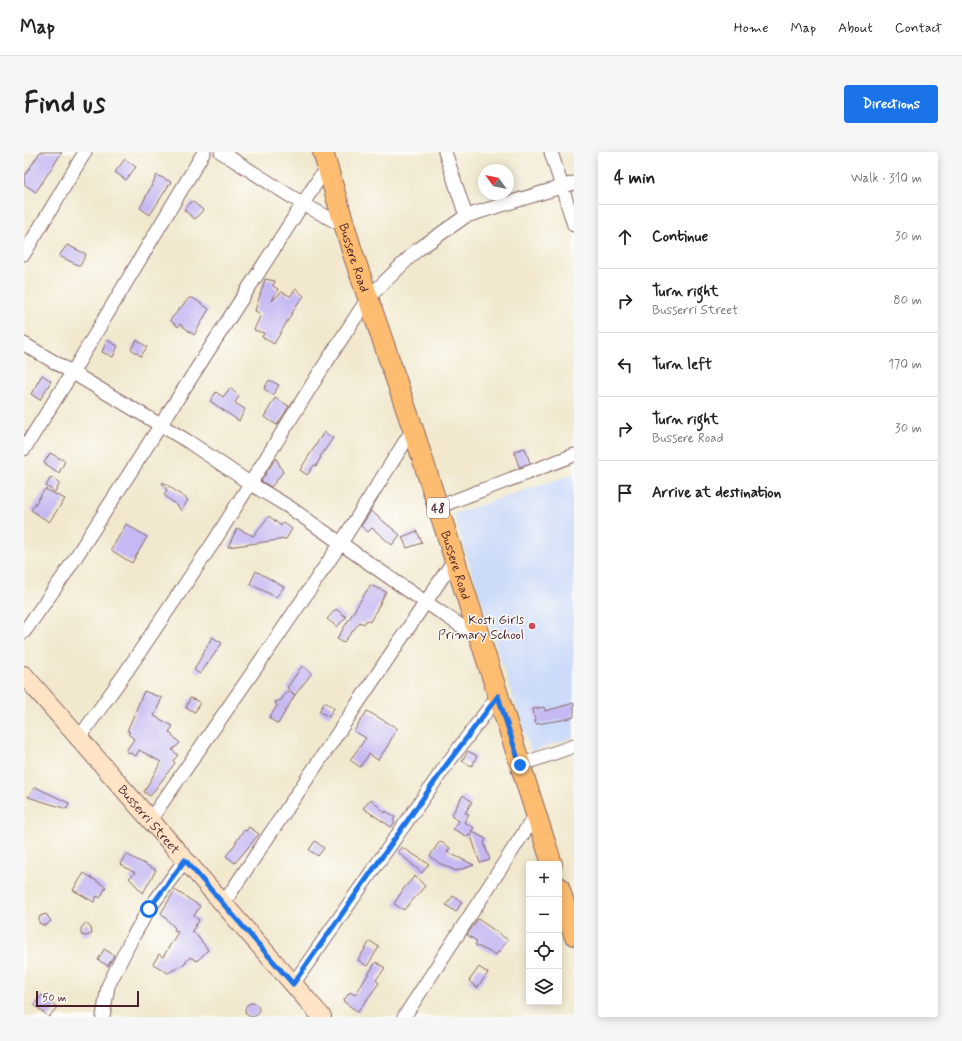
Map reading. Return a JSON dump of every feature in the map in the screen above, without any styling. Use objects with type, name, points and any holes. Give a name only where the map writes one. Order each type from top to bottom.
[{"type":"main road","name":"Bussere Road","points":[[325,159],[344,226],[413,429],[551,861]]},
{"type":"main road","name":"Busserri Street","points":[[24,675],[322,1017]]},
{"type":"main road","points":[[562,897],[574,934]]},
{"type":"street","points":[[24,254],[85,152]]},
{"type":"street","points":[[24,449],[204,152]]},
{"type":"street","points":[[221,152],[303,204],[344,226]]},
{"type":"street","points":[[445,152],[466,216]]},
{"type":"street","points":[[551,152],[568,184],[574,225]]},
{"type":"street","points":[[24,632],[63,577],[303,204],[325,159]]},
{"type":"street","points":[[79,738],[126,672],[213,543],[368,298],[416,251],[466,216],[568,184]]},
{"type":"street","points":[[24,344],[189,442],[251,484],[289,507],[479,638]]},
{"type":"street","points":[[150,820],[341,543],[413,429]]},
{"type":"street","points":[[438,507],[574,455]]},
{"type":"street","points":[[223,904],[454,560]]},
{"type":"street","points":[[293,984],[447,764],[498,696]]},
{"type":"street","points":[[520,765],[574,746]]},
{"type":"street","points":[[404,1017],[536,814]]},
{"type":"street","points":[[103,1017],[108,986],[128,946],[149,909],[185,860]]},
{"type":"shaded area","name":"Kosti Girls Primary School","points":[[574,474],[574,737],[531,752],[453,514]]},
{"type":"building","points":[[40,152],[62,152],[36,192],[24,184],[24,177]]},
{"type":"building","points":[[125,159],[136,167],[126,180],[115,172]]},
{"type":"building","points":[[157,175],[171,182],[150,215],[140,208]]},
{"type":"building","points":[[192,201],[203,210],[195,219],[184,210]]},
{"type":"building","points":[[67,245],[86,254],[80,266],[59,256]]},
{"type":"building","points":[[265,279],[275,281],[273,286],[278,289],[272,301],[282,292],[290,296],[296,289],[304,296],[298,303],[274,344],[262,337],[264,333],[254,330],[261,314],[255,311]]},
{"type":"building","points":[[189,298],[193,298],[209,309],[194,335],[180,324],[178,327],[170,320]]},
{"type":"building","points":[[107,340],[118,346],[113,357],[102,352]]},
{"type":"building","points":[[137,340],[147,347],[141,356],[131,349]]},
{"type":"building","points":[[42,375],[51,381],[40,400],[31,394]]},
{"type":"building","points":[[269,380],[279,385],[273,395],[264,389]]},
{"type":"building","points":[[230,388],[239,396],[235,403],[245,409],[239,421],[210,401],[216,392],[223,397]]},
{"type":"building","points":[[275,398],[289,406],[277,425],[264,417]]},
{"type":"building","points":[[324,432],[333,438],[320,457],[316,466],[314,465],[307,475],[300,470]]},
{"type":"building","points":[[525,448],[530,463],[519,467],[514,451]]},
{"type":"building","points":[[50,453],[65,461],[59,473],[44,463]]},
{"type":"building","points":[[276,458],[283,472],[271,487],[261,481]]},
{"type":"building","points":[[51,477],[60,483],[55,492],[46,486]]},
{"type":"building","points":[[163,482],[188,500],[181,511],[178,506],[164,495],[167,490],[162,483]]},
{"type":"building","points":[[45,489],[65,499],[49,522],[31,510]]},
{"type":"building","points":[[371,511],[400,535],[392,545],[372,528],[368,532],[361,526]]},
{"type":"building","points":[[269,516],[281,526],[283,522],[292,529],[286,539],[228,547],[237,528],[253,536]]},
{"type":"building","points":[[126,524],[147,537],[132,563],[111,550]]},
{"type":"building","points":[[417,531],[422,543],[407,548],[402,537]]},
{"type":"building","points":[[256,571],[284,587],[276,597],[250,584]]},
{"type":"building","points":[[370,585],[386,592],[370,622],[367,620],[364,624],[360,622],[343,643],[337,639]]},
{"type":"building","points":[[336,609],[346,617],[337,627],[327,619]]},
{"type":"building","points":[[212,637],[222,643],[200,674],[194,670]]},
{"type":"building","points":[[302,666],[312,673],[295,695],[287,688]]},
{"type":"building","points":[[144,691],[162,698],[154,716],[173,726],[169,732],[180,743],[172,750],[178,755],[173,761],[175,763],[150,796],[144,792],[161,762],[139,750],[136,756],[126,751],[134,739],[128,734],[130,732],[127,731]]},
{"type":"building","points":[[287,691],[295,695],[278,724],[269,718],[277,706],[275,702],[281,700]]},
{"type":"building","points":[[190,698],[200,702],[195,712],[186,708]]},
{"type":"building","points":[[325,702],[334,708],[329,717],[319,711]]},
{"type":"building","points":[[574,703],[574,717],[536,724],[533,709],[544,707],[545,711]]},
{"type":"building","points":[[367,711],[397,728],[378,760],[369,754],[360,767],[350,760],[366,738],[354,731]]},
{"type":"building","points":[[468,751],[477,756],[472,766],[462,761]]},
{"type":"building","points":[[35,787],[69,803],[67,809],[28,797]]},
{"type":"building","points":[[463,795],[472,802],[465,813],[469,814],[464,822],[474,828],[471,831],[486,839],[484,843],[490,860],[480,863],[470,833],[468,837],[453,829],[459,821],[451,816]]},
{"type":"building","points":[[371,799],[385,813],[386,811],[395,817],[393,820],[395,822],[391,827],[363,808]]},
{"type":"building","points":[[249,827],[259,834],[235,863],[226,856],[244,830],[246,831]]},
{"type":"building","points":[[315,841],[324,848],[318,856],[309,850]]},
{"type":"building","points":[[440,841],[450,848],[447,852],[474,865],[456,871],[439,863],[430,856]]},
{"type":"building","points":[[401,847],[429,864],[422,873],[398,852]]},
{"type":"building","points":[[126,854],[156,870],[143,893],[129,878],[135,873],[120,864]]},
{"type":"building","points":[[84,873],[106,887],[100,898],[97,896],[94,902],[73,890]]},
{"type":"building","points":[[415,876],[425,886],[404,910],[394,904],[404,888]]},
{"type":"building","points":[[175,890],[200,906],[194,916],[199,920],[192,931],[208,950],[197,961],[190,957],[184,964],[168,973],[153,964],[159,954],[163,957],[178,932],[174,930],[175,928],[161,913]]},
{"type":"building","points":[[453,896],[462,902],[456,912],[446,905]]},
{"type":"building","points":[[46,914],[51,921],[45,926],[39,923],[39,919],[40,916]]},
{"type":"building","points":[[478,919],[508,940],[496,955],[475,945],[477,941],[467,935]]},
{"type":"building","points":[[86,923],[91,928],[92,934],[86,936],[81,935],[81,928]]},
{"type":"building","points":[[370,941],[379,947],[367,966],[358,960]]},
{"type":"building","points":[[104,949],[114,955],[108,966],[98,960]]},
{"type":"building","points":[[376,962],[385,968],[376,980],[379,983],[358,1012],[343,1001],[350,992],[355,995]]},
{"type":"building","points":[[479,967],[488,973],[477,988],[469,981]]},
{"type":"building","points":[[42,995],[57,1007],[49,1017],[34,1005]]},
{"type":"building","points":[[252,1003],[257,1005],[259,1010],[257,1015],[252,1017],[247,1015],[245,1010],[247,1005]]},
{"type":"place","name":"Kosti Girls Primary School","points":[[532,626]]},
{"type":"route","points":[[149,909],[185,860],[293,984],[447,764],[498,696],[520,765]]}]
